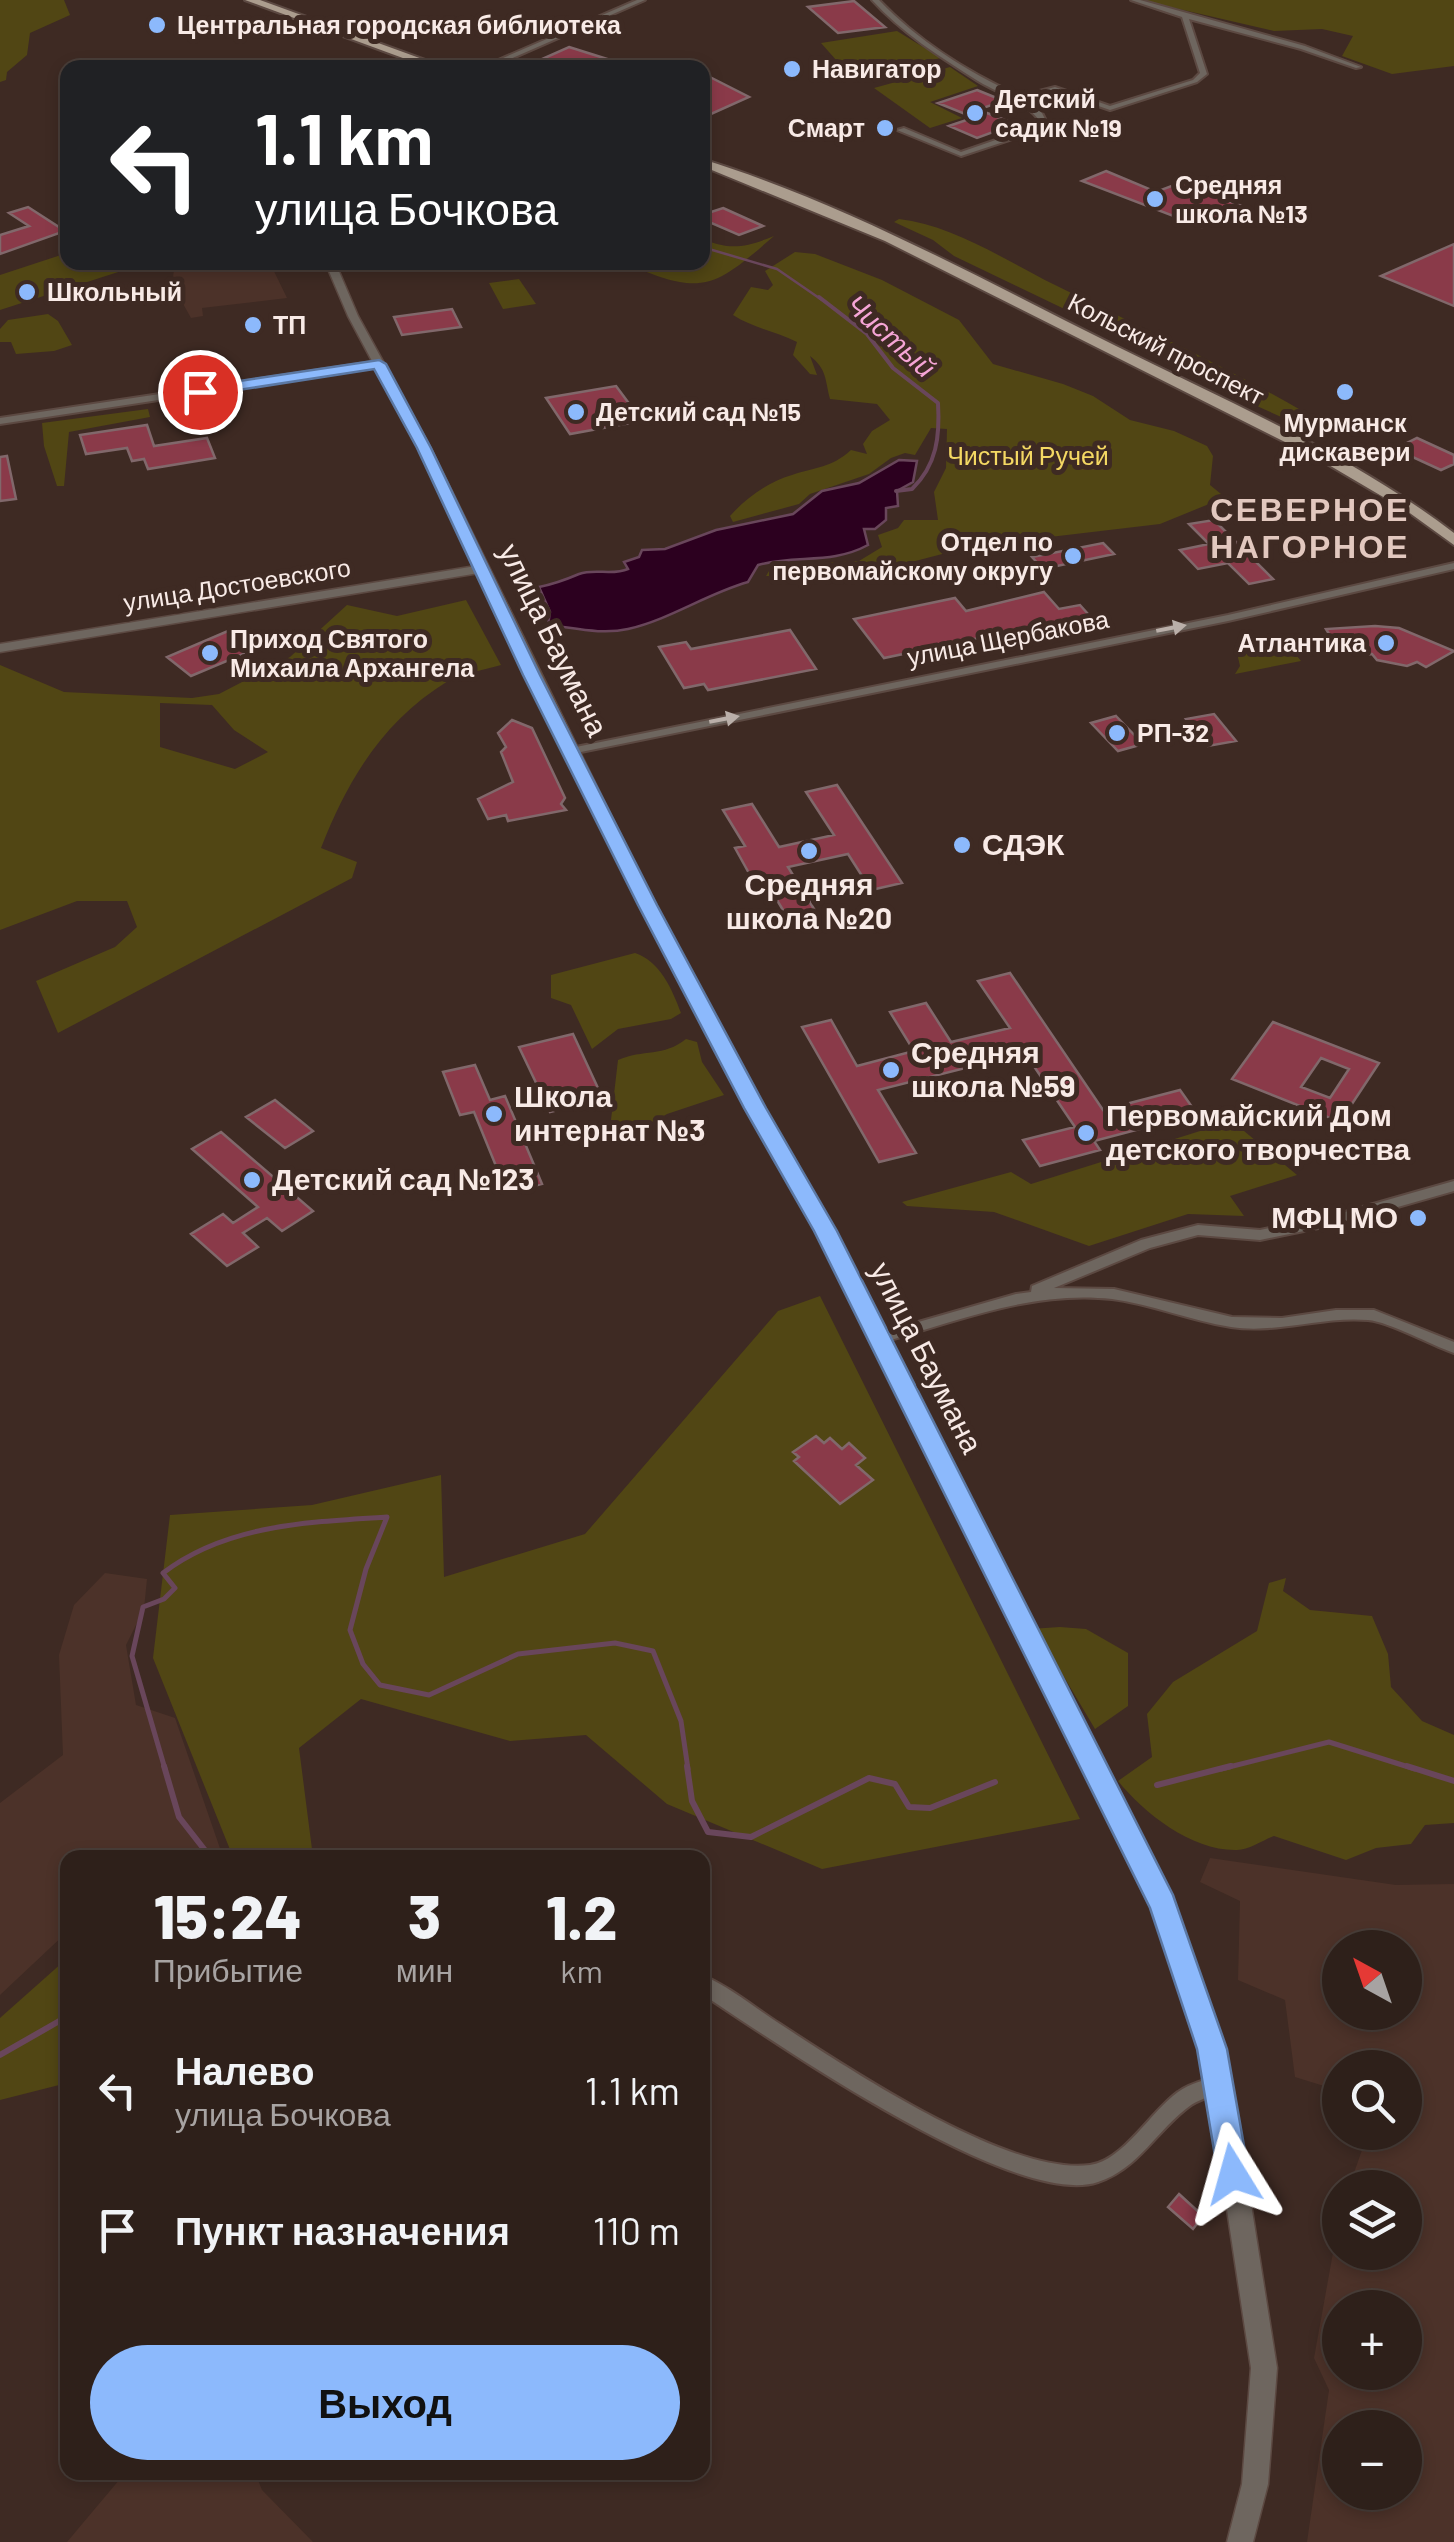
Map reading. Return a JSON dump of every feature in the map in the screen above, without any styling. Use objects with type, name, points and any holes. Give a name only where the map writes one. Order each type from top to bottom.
[{"type":"main road","points":[[246,3],[390,60]]},
{"type":"main road","points":[[246,3],[418,60]]},
{"type":"main road","name":"Кольский проспект","points":[[710,156],[848,218],[1322,455],[1412,508],[1454,540]]},
{"type":"main road","name":"Кольский проспект","points":[[710,165],[794,192]]},
{"type":"street","points":[[502,60],[642,0]]},
{"type":"street","points":[[875,0],[893,20],[986,83],[1035,106],[1046,125],[961,154],[901,130]]},
{"type":"street","points":[[1134,0],[1185,18],[1303,46],[1358,68]]},
{"type":"street","points":[[1021,98],[1055,89],[1110,108],[1195,80],[1204,74],[1185,18]]},
{"type":"street","name":"улица Баумана","points":[[334,270],[570,751],[657,922],[826,1231],[1163,1905],[1199,2004],[1220,2084],[1264,2368],[1255,2484],[1240,2542]]},
{"type":"street","points":[[0,421],[379,364]]},
{"type":"street","name":"улица Щербакова","points":[[570,751],[1278,608],[1454,566]]},
{"type":"street","name":"улица Достоевского","points":[[0,648],[482,569]]},
{"type":"street","points":[[880,1338],[1016,1299],[1146,1244],[1198,1230],[1260,1235],[1338,1219],[1454,1186]]},
{"type":"street","points":[[1016,1299],[1066,1292],[1114,1294],[1232,1322],[1374,1314],[1454,1348]]},
{"type":"street","points":[[710,1988],[873,2095],[1012,2163],[1058,2178],[1095,2174],[1127,2154],[1189,2095],[1220,2084]]},
{"type":"shaded area","points":[[174,270],[273,270],[287,298],[202,308],[203,316],[191,318],[172,284]]},
{"type":"shaded area","points":[[899,460],[917,461],[913,482],[897,491],[898,506],[886,508],[886,520],[875,529],[864,529],[868,545],[841,555],[758,565],[748,582],[628,629],[598,631],[548,625],[550,612],[539,587],[585,572],[622,571],[628,569],[624,562],[639,557],[642,550],[665,549],[716,530],[793,514],[822,491],[859,483]]},
{"type":"shaded area","points":[[105,1573],[147,1579],[144,1609],[126,1645],[136,1705],[175,1718],[221,1850],[60,1850],[60,1939],[0,1995],[0,1803],[63,1755],[59,1655],[74,1605]]},
{"type":"shaded area","points":[[1210,1858],[1396,1885],[1454,1884],[1454,2542],[1307,2542],[1322,2438],[1322,2510],[1422,2510],[1422,2410],[1326,2410],[1329,2390],[1422,2390],[1422,2290],[1326,2290],[1330,2270],[1422,2270],[1422,2170],[1355,2170],[1362,2150],[1422,2150],[1422,2050],[1322,2050],[1322,2085],[1295,2077],[1285,2000],[1238,1980],[1240,1901],[1200,1882]]},
{"type":"shaded area","points":[[1322,2314],[1322,2375],[1314,2358]]},
{"type":"shaded area","points":[[119,2480],[258,2480],[262,2490],[313,2542],[67,2542]]},
{"type":"green space","points":[[0,0],[64,0],[70,15],[30,33],[27,55],[0,82]]},
{"type":"green space","points":[[1140,0],[1454,0],[1454,66],[1392,74],[1342,56],[1353,36],[1322,29],[1274,31]]},
{"type":"green space","points":[[897,31],[941,58],[853,79],[821,43]]},
{"type":"green space","points":[[950,67],[978,86],[930,102],[962,118],[930,128],[874,88]]},
{"type":"green space","points":[[899,219],[939,228],[978,245],[1233,373],[1338,432],[1326,437],[1230,394],[1206,377],[954,256],[933,240],[894,222]]},
{"type":"green space","points":[[774,236],[737,267],[707,282],[673,281],[643,270],[710,270],[710,241],[739,246]]},
{"type":"green space","name":"Чистый Ручей","points":[[795,252],[815,254],[882,280],[959,320],[993,364],[1063,384],[1093,396],[1130,420],[1174,431],[1207,446],[1213,456],[1210,485],[1221,494],[1209,504],[1160,524],[973,546],[850,578],[766,576],[772,566],[859,561],[882,547],[878,535],[898,528],[904,520],[938,520],[934,492],[946,468],[947,429],[931,428],[915,455],[905,453],[891,458],[869,474],[810,494],[799,504],[733,522],[730,516],[736,509],[774,482],[830,464],[851,450],[867,454],[863,444],[872,431],[890,420],[877,404],[830,399],[820,366],[810,356],[817,375],[810,374],[793,355],[797,342],[733,315],[751,287],[768,290],[773,285],[765,271]]},
{"type":"green space","name":"Школьный","points":[[60,255],[60,270],[124,270],[0,310],[0,275]]},
{"type":"green space","points":[[519,279],[536,304],[503,309],[489,283]]},
{"type":"green space","points":[[48,314],[58,321],[72,345],[54,351],[16,354],[11,342],[0,342],[0,329],[8,320]]},
{"type":"green space","points":[[148,409],[150,417],[69,432],[64,486],[57,486],[44,446],[42,423]]},
{"type":"green space","points":[[466,600],[501,665],[448,681],[405,714],[370,754],[343,798],[321,848],[357,862],[352,878],[58,1033],[36,981],[115,947],[137,927],[127,901],[77,901],[0,930],[0,665],[64,692],[192,698],[219,694],[290,657],[347,605],[397,616]],"holes":[[[160,703],[212,705],[234,730],[268,752],[235,769],[160,747]]]},
{"type":"green space","points":[[1280,635],[1301,661],[1235,674],[1240,666],[1237,653],[1245,643]]},
{"type":"green space","points":[[635,953],[658,969],[681,1013],[671,1019],[618,1029],[592,1049],[571,1005],[551,998],[551,975]]},
{"type":"green space","points":[[686,1039],[697,1042],[702,1062],[724,1095],[667,1114],[627,1138],[611,1120],[618,1060],[661,1051]]},
{"type":"green space","points":[[1232,1121],[1297,1175],[1230,1196],[1244,1216],[1188,1214],[1089,1246],[994,1212],[907,1206],[902,1202],[1011,1172],[1031,1184]]},
{"type":"green space","points":[[820,1296],[1080,1819],[822,1869],[667,1804],[586,1735],[510,1741],[361,1699],[299,1748],[312,1850],[230,1850],[153,1658],[170,1515],[312,1505],[441,1475],[444,1577],[585,1534],[778,1311]]},
{"type":"green space","points":[[1286,1578],[1283,1591],[1310,1610],[1372,1616],[1388,1654],[1391,1687],[1422,1721],[1454,1735],[1454,1823],[1425,1825],[1411,1844],[1376,1848],[1346,1860],[1274,1836],[1242,1850],[1220,1849],[1187,1837],[1156,1818],[1118,1781],[1152,1757],[1147,1714],[1173,1682],[1257,1631],[1269,1583]]},
{"type":"green space","points":[[1030,1629],[1086,1629],[1128,1653],[1128,1706],[1095,1729],[1051,1655]]},
{"type":"green space","points":[[60,1965],[60,2085],[0,2100],[0,2018]]},
{"type":"building","points":[[854,1],[885,27],[838,33],[808,7]]},
{"type":"building","points":[[569,47],[610,60],[540,60]]},
{"type":"building","points":[[710,77],[749,97],[710,114]]},
{"type":"building","points":[[977,90],[1004,101],[965,114],[938,103]]},
{"type":"building","points":[[987,113],[1015,124],[977,138],[949,126]]},
{"type":"building","name":"Средняя школа №13","points":[[1106,171],[1156,192],[1182,182],[1249,209],[1202,227],[1082,181]]},
{"type":"building","points":[[28,207],[60,228],[60,233],[0,254],[0,235],[29,226],[9,213]]},
{"type":"building","points":[[723,208],[763,226],[739,235],[710,222],[710,212]]},
{"type":"building","points":[[1454,244],[1454,306],[1381,276]]},
{"type":"building","points":[[452,309],[461,327],[402,335],[394,317]]},
{"type":"building","name":"Детский сад №15","points":[[616,386],[642,421],[570,434],[546,398]]},
{"type":"building","points":[[147,425],[154,446],[207,438],[215,458],[148,469],[144,459],[132,461],[127,448],[86,454],[80,435]]},
{"type":"building","points":[[1417,438],[1454,455],[1454,464],[1441,470],[1395,449]]},
{"type":"building","points":[[7,456],[16,499],[0,501],[0,457]]},
{"type":"building","points":[[1214,520],[1273,579],[1249,584],[1228,563],[1198,569],[1180,550],[1209,544],[1189,524]]},
{"type":"building","name":"Отдел по первомайскому округу","points":[[1103,543],[1114,554],[1043,569],[1032,557]]},
{"type":"building","points":[[1044,592],[1059,609],[1080,605],[1096,623],[1076,627],[1072,623],[1058,626],[1055,622],[884,658],[854,619],[955,598],[966,611]]},
{"type":"building","name":"Атлантика","points":[[1399,628],[1454,651],[1426,667],[1417,662],[1407,666],[1377,660],[1372,654],[1342,655],[1326,629]]},
{"type":"building","points":[[790,630],[816,669],[708,690],[704,684],[684,688],[659,647],[686,642],[691,649]]},
{"type":"building","name":"Приход Святого Михаила Архангела","points":[[228,631],[253,650],[191,676],[167,657]]},
{"type":"building","points":[[1214,714],[1236,741],[1208,746],[1186,719]]},
{"type":"building","name":"РП-32","points":[[1116,716],[1143,744],[1118,751],[1091,723]]},
{"type":"building","points":[[512,720],[532,728],[565,798],[561,804],[566,810],[508,821],[506,815],[488,819],[478,799],[513,782],[501,752],[506,747],[498,733]]},
{"type":"building","name":"Средняя школа №20","points":[[837,785],[902,883],[871,890],[848,854],[788,867],[814,909],[786,915],[760,872],[750,875],[735,848],[745,846],[723,810],[752,804],[779,847],[834,835],[806,792]]},
{"type":"building","name":"Средняя школа №59","points":[[1010,973],[1103,1110],[1180,1090],[1197,1114],[1094,1141],[1100,1150],[1040,1166],[1023,1140],[1075,1127],[1025,1053],[878,1090],[916,1153],[879,1162],[802,1027],[831,1020],[857,1066],[914,1051],[890,1012],[926,1003],[951,1042],[1010,1028],[978,981]]},
{"type":"building","points":[[1273,1022],[1379,1063],[1340,1122],[1232,1079]],"holes":[[[1321,1058],[1349,1069],[1330,1098],[1301,1087]]]},
{"type":"building","points":[[573,1034],[603,1099],[550,1112],[519,1047]]},
{"type":"building","points":[[475,1065],[490,1100],[505,1096],[542,1184],[507,1193],[474,1112],[460,1115],[443,1072]]},
{"type":"building","points":[[275,1100],[313,1131],[285,1148],[246,1117]]},
{"type":"building","name":"Детский сад №123","points":[[221,1132],[313,1211],[282,1231],[267,1218],[243,1233],[258,1247],[227,1266],[191,1234],[223,1214],[233,1223],[258,1207],[192,1149]]},
{"type":"building","points":[[816,1436],[824,1443],[830,1438],[842,1449],[849,1443],[865,1458],[856,1465],[873,1480],[840,1504],[794,1461],[799,1457],[793,1452]]},
{"type":"building","points":[[1179,2194],[1203,2216],[1193,2229],[1168,2207]]},
{"type":"waterway","points":[[710,249],[777,269],[822,300]]},
{"type":"waterway","name":"Чистый","points":[[819,297],[867,334],[893,368],[938,403],[932,460],[912,489],[896,491]]},
{"type":"waterway","points":[[165,1769],[132,1656],[143,1607],[164,1599],[175,1588],[163,1573],[214,1544],[242,1535],[299,1524],[387,1517],[366,1569],[350,1630],[363,1664],[380,1685],[429,1695],[518,1654],[615,1643],[653,1651],[681,1721],[688,1769]]},
{"type":"waterway","points":[[1221,1769],[1329,1742],[1415,1769]]},
{"type":"waterway","points":[[164,1766],[179,1817],[205,1850]]},
{"type":"waterway","points":[[687,1766],[692,1801],[708,1832],[751,1837],[869,1778],[895,1784],[909,1807],[930,1808],[995,1782]]},
{"type":"waterway","points":[[1157,1785],[1231,1766]]},
{"type":"waterway","points":[[1407,1766],[1454,1781]]},
{"type":"waterway","points":[[0,2055],[60,2021]]},
{"type":"place","name":"Центральная городская библиотека","points":[[157,25]]},
{"type":"place","name":"Навигатор","points":[[792,69]]},
{"type":"place","name":"Детский садик №19","points":[[975,113]]},
{"type":"place","name":"Смарт","points":[[885,128]]},
{"type":"place","name":"Средняя школа №13","points":[[1155,199]]},
{"type":"place","name":"Школьный","points":[[27,292]]},
{"type":"place","name":"ТП","points":[[253,325]]},
{"type":"place","name":"Мурманск дискавери","points":[[1345,392]]},
{"type":"place","name":"Детский сад №15","points":[[576,412]]},
{"type":"place","name":"Отдел по первомайскому округу","points":[[1073,556]]},
{"type":"place","name":"Атлантика","points":[[1386,643]]},
{"type":"place","name":"Приход Святого Михаила Архангела","points":[[210,653]]},
{"type":"place","name":"РП-32","points":[[1117,733]]},
{"type":"place","name":"СДЭК","points":[[962,845]]},
{"type":"place","name":"Средняя школа №20","points":[[809,851]]},
{"type":"place","name":"Средняя школа №59","points":[[891,1070]]},
{"type":"place","name":"Школа интернат №3","points":[[494,1114]]},
{"type":"place","name":"Первомайский Дом детского творчества","points":[[1086,1133]]},
{"type":"place","name":"Детский сад №123","points":[[252,1180]]},
{"type":"place","name":"МФЦ МО","points":[[1418,1218]]},
{"type":"district","name":"СЕВЕРНОЕ НАГОРНОЕ","points":[[1310,528]]},
{"type":"route","points":[[200,392],[379,364],[648,905],[755,1108],[826,1231],[1163,1905],[1212,2049],[1233,2174]]}]
